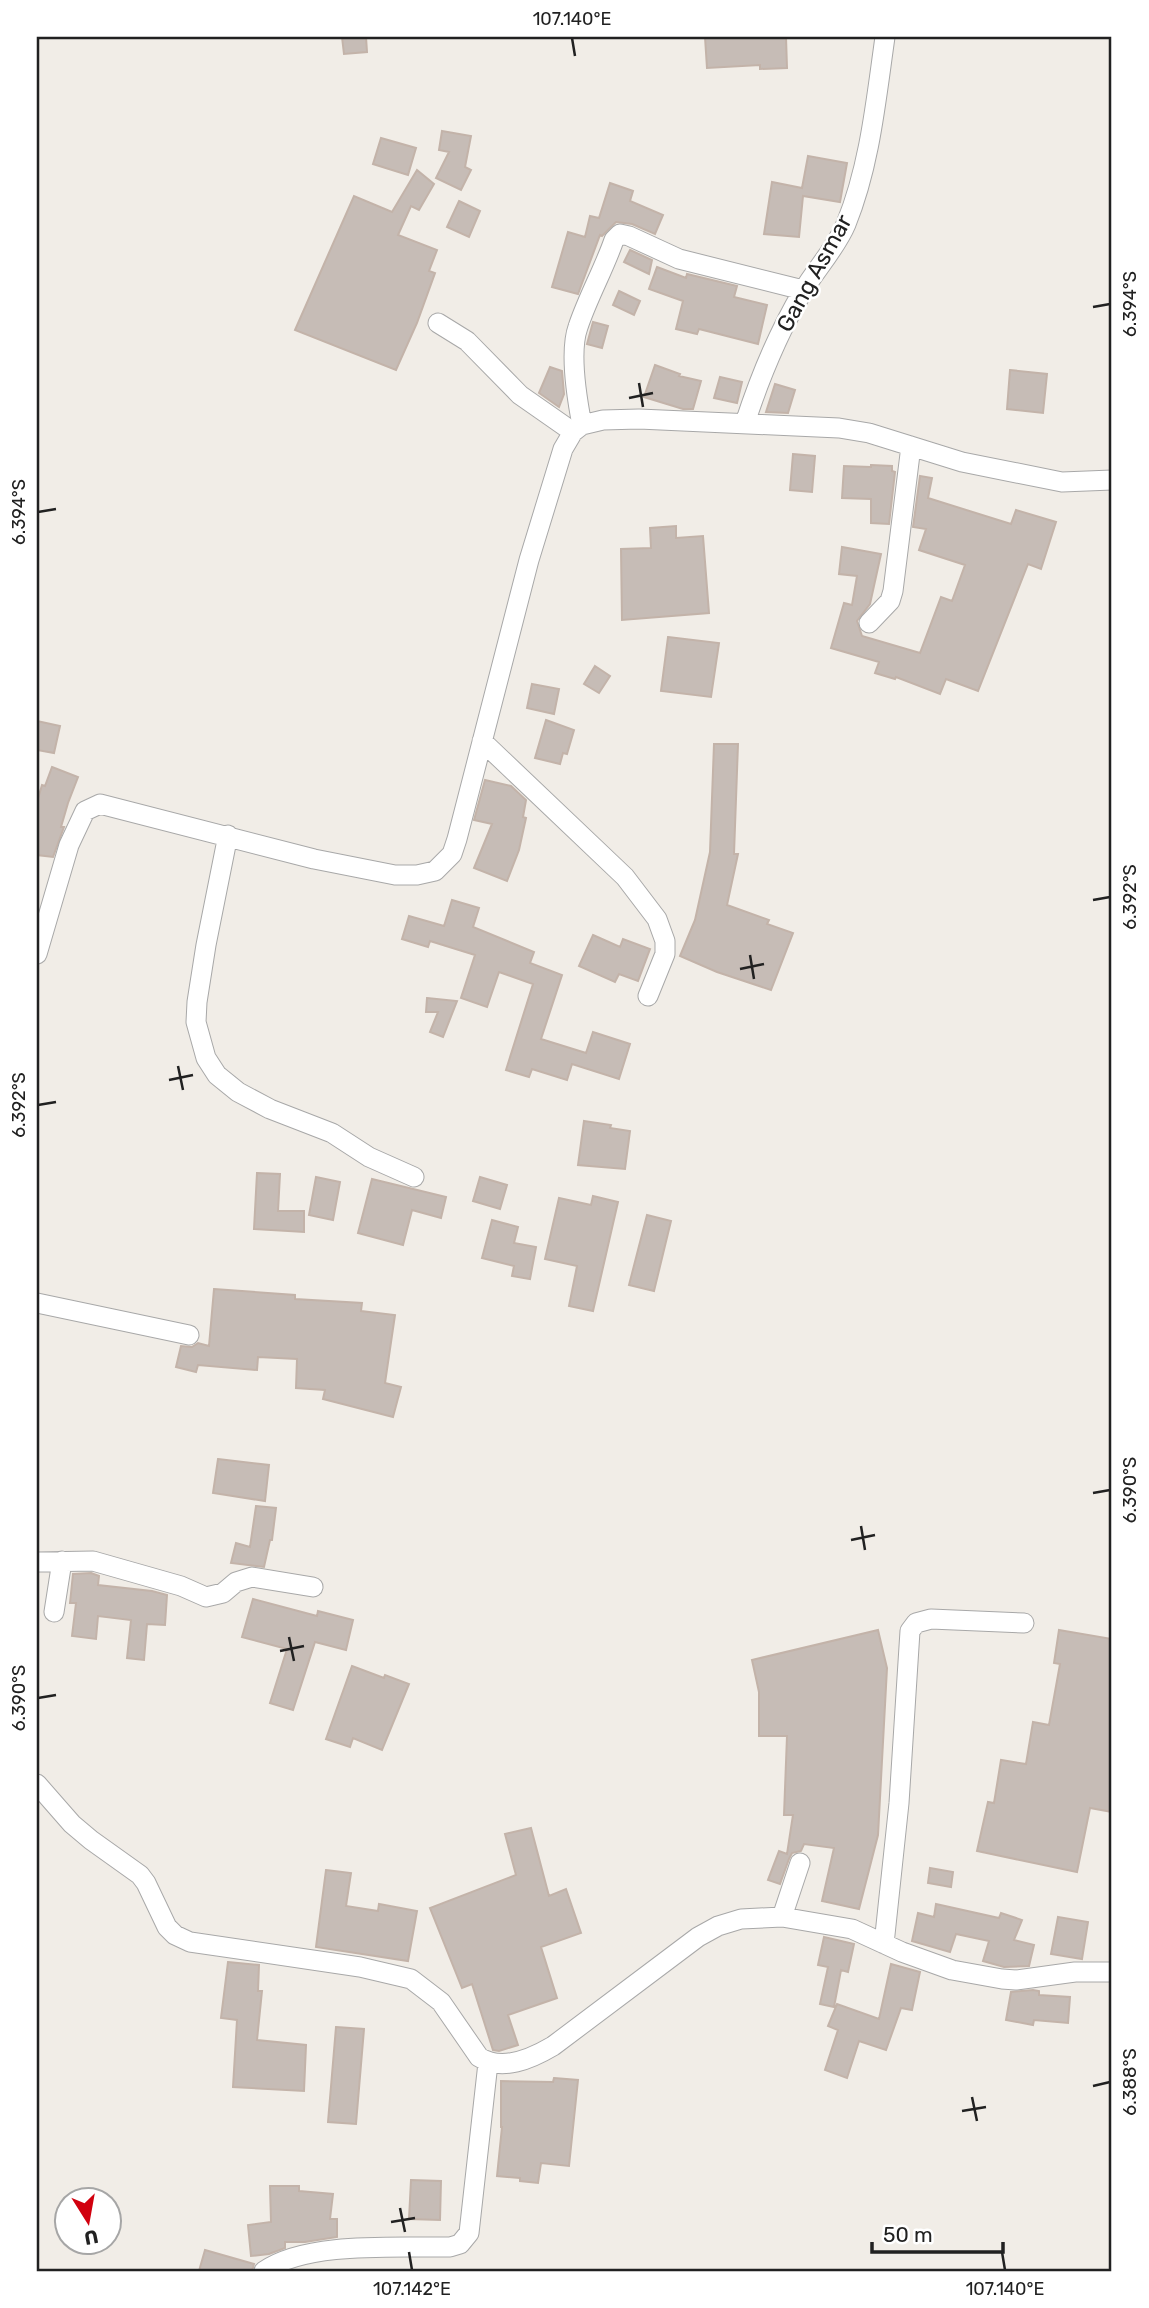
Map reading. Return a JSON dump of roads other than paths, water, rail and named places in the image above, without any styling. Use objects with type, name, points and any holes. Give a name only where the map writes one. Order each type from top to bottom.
[{"type":"street","name":"Gang Asmar","points":[[745,423],[764,368],[803,290],[845,226],[864,169],[885,37]]},
{"type":"street","points":[[37,954],[44,906],[69,845],[85,811],[90,807],[109,805],[314,859],[395,875],[417,875],[435,870],[452,854],[457,839],[529,560],[563,449],[577,428],[577,329],[614,240],[620,234],[629,236],[678,259],[803,290]]},
{"type":"street","points":[[438,323],[467,341],[520,395],[577,428],[603,420],[639,419],[839,428],[962,461],[1062,482],[1112,480]]},
{"type":"street","points":[[869,623],[890,601],[893,591],[911,446]]},
{"type":"street","points":[[482,741],[625,877],[657,919],[665,942],[665,954],[648,996]]},
{"type":"street","points":[[228,835],[197,1002],[196,1022],[206,1058],[218,1075],[238,1092],[270,1109],[332,1133],[369,1157],[414,1177]]},
{"type":"street","points":[[37,1303],[189,1335]]},
{"type":"street","points":[[54,1612],[62,1561]]},
{"type":"street","points":[[37,1562],[93,1561],[181,1586],[206,1597],[223,1593],[236,1582],[252,1577],[313,1587]]},
{"type":"street","points":[[884,1944],[899,1803],[910,1631],[916,1623],[930,1619],[1024,1623]]},
{"type":"street","points":[[37,1784],[90,1840],[140,1875],[167,1927],[175,1935],[190,1942],[320,1960],[411,1979],[441,2002],[479,2057],[488,2063],[503,2064],[534,2058],[698,1937],[718,1926],[741,1919],[782,1917],[852,1929],[951,1970],[1002,1979],[1016,1980],[1075,1972],[1112,1972]]},
{"type":"street","points":[[782,1917],[800,1863]]},
{"type":"street","points":[[264,2271],[289,2258],[326,2250],[450,2247],[465,2240],[488,2063]]}]
